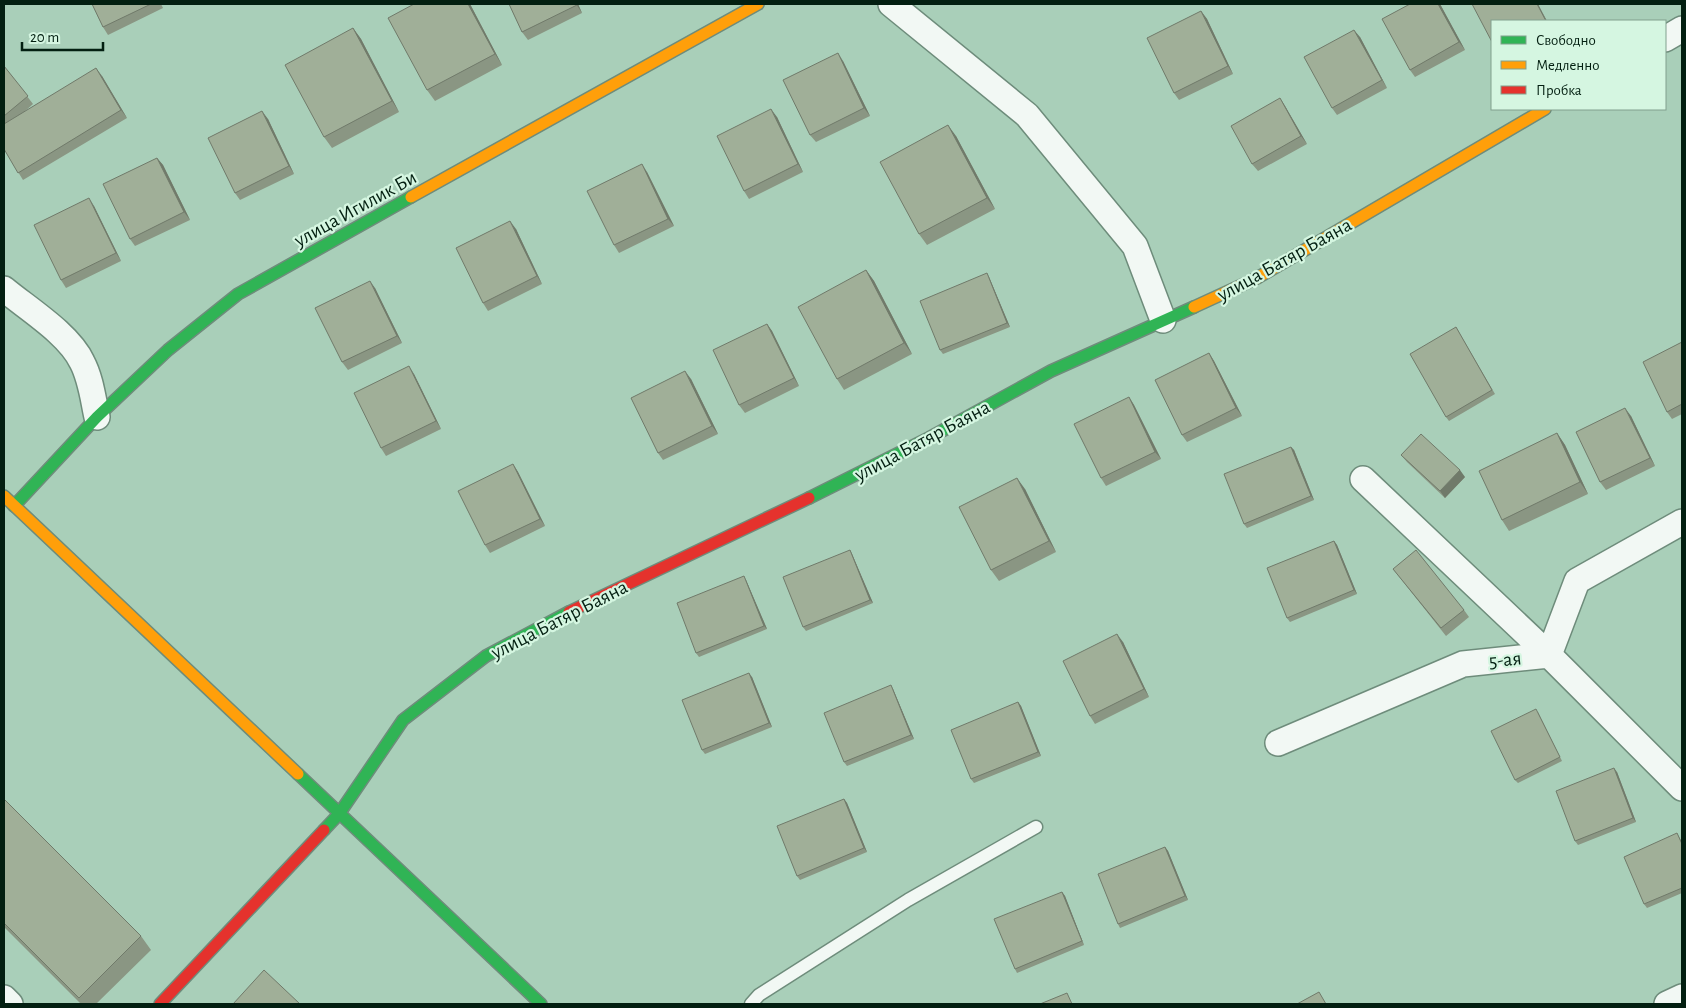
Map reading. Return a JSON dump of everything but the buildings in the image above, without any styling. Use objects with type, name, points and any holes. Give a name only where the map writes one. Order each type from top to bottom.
[{"type":"street","name":"улица Игилик Би","points":[[14,506],[97,418],[168,350],[238,294],[758,4]]},
{"type":"street","points":[[891,4],[1027,115],[1135,246],[1163,320]]},
{"type":"street","points":[[1666,38],[1682,29]]},
{"type":"street","name":"улица Батяр Баяна","points":[[160,1004],[339,814],[403,720],[486,656],[581,605],[740,532],[921,442],[1051,370],[1257,278],[1543,110]]},
{"type":"street","points":[[4,290],[70,343],[82,361],[90,384],[97,418]]},
{"type":"street","points":[[1363,479],[1549,655],[1682,788]]},
{"type":"street","points":[[4,496],[542,1004]]},
{"type":"street","name":"5-ая","points":[[1278,743],[1463,664],[1549,655],[1577,581],[1682,522]]},
{"type":"street","points":[[1667,1004],[1682,997]]},
{"type":"street","points":[[4,998],[10,1004]]},
{"type":"lane","points":[[751,1004],[760,995],[908,900],[1036,827]]},
{"type":"traffic: fast","points":[[14,506],[97,417],[168,350],[238,294],[411,197]]},
{"type":"traffic: fast","points":[[809,498],[929,438],[1051,371],[1194,307]]},
{"type":"traffic: fast","points":[[324,830],[339,814],[403,720],[486,656],[569,612]]},
{"type":"traffic: fast","points":[[298,774],[541,1004]]},
{"type":"traffic: slow","points":[[411,197],[758,4]]},
{"type":"traffic: slow","points":[[1194,307],[1257,278],[1543,110]]},
{"type":"traffic: slow","points":[[4,496],[298,774]]},
{"type":"traffic: jam","points":[[569,612],[809,498]]},
{"type":"traffic: jam","points":[[160,1004],[324,830]]}]
